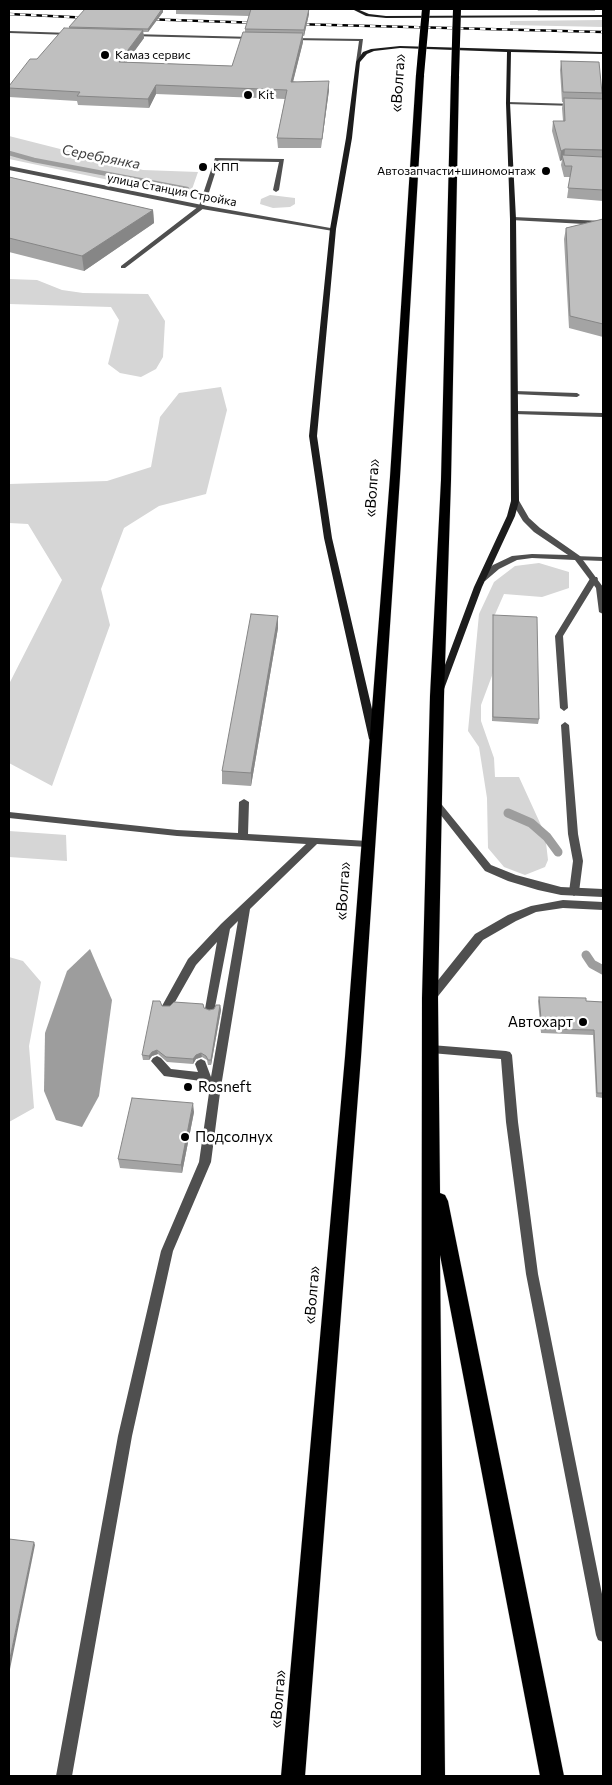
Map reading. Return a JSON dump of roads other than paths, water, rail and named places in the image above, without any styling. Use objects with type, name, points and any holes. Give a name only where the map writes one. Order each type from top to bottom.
[{"type":"highway","name":"«Волга»","points":[[293,1776],[352,1067],[376,747],[420,75],[426,9]]},
{"type":"highway","points":[[433,1776],[430,998],[437,696],[446,480],[457,9]]},
{"type":"highway","points":[[432,1168],[552,1776]]},
{"type":"street","points":[[354,9],[368,15],[386,17],[603,16]]},
{"type":"street","points":[[9,32],[75,34]]},
{"type":"street","points":[[122,35],[257,38]]},
{"type":"street","points":[[285,39],[361,40],[349,138],[332,229],[313,436],[328,538],[376,747]]},
{"type":"street","points":[[358,62],[366,53],[373,50],[400,47],[603,53]]},
{"type":"street","points":[[437,696],[482,579],[508,525],[515,501],[516,412],[508,50]]},
{"type":"street","points":[[508,103],[583,105]]},
{"type":"street","points":[[123,267],[202,207],[217,159],[282,160],[276,190]]},
{"type":"street","name":"улица Станция Стройка","points":[[9,168],[202,207],[332,229]]},
{"type":"street","points":[[513,219],[603,223]]},
{"type":"street","points":[[515,393],[576,395]]},
{"type":"street","points":[[516,412],[603,415]]},
{"type":"street","points":[[515,501],[526,520],[577,558],[594,579],[600,588],[603,612]]},
{"type":"street","points":[[482,579],[496,567],[515,558],[532,556],[603,559]]},
{"type":"street","points":[[564,708],[558,636],[594,579]]},
{"type":"street","points":[[565,725],[573,834],[578,861],[574,892]]},
{"type":"street","points":[[243,837],[244,802]]},
{"type":"street","points":[[435,802],[488,868],[538,886],[574,892],[603,893]]},
{"type":"street","points":[[9,815],[177,833],[368,844]]},
{"type":"street","points":[[167,1006],[192,962],[225,927],[315,841]]},
{"type":"street","points":[[430,998],[479,937],[504,922],[535,909],[563,904],[603,906]]},
{"type":"street","points":[[64,1776],[127,1426],[167,1251],[205,1162],[214,1093],[245,909]]},
{"type":"street","points":[[210,1009],[225,927]]},
{"type":"street","points":[[431,1049],[506,1055],[512,1122],[532,1274],[603,1635]]},
{"type":"street","points":[[157,1061],[168,1072],[204,1077]]},
{"type":"street","points":[[201,1064],[204,1077],[214,1093]]},
{"type":"waterway","name":"Серебрянка","points":[[9,153],[34,160],[187,189]]},
{"type":"waterway","name":"Серебрянка","points":[[508,813],[531,823],[547,837],[558,852]]},
{"type":"waterway","name":"Серебрянка","points":[[586,955],[592,964],[603,970]]},
{"type":"railway","points":[[9,14],[91,18]]},
{"type":"railway","points":[[143,19],[261,23]]},
{"type":"railway","points":[[293,24],[603,32]]},
{"type":"place","name":"Камаз сервис","points":[[105,55]]},
{"type":"place","name":"Kit","points":[[248,95]]},
{"type":"place","name":"КПП","points":[[203,167]]},
{"type":"place","name":"Автозапчасти+шиномонтаж","points":[[546,171]]},
{"type":"place","name":"Автохарт","points":[[583,1022]]},
{"type":"place","name":"Rosneft","points":[[188,1087]]},
{"type":"place","name":"Подсолнух","points":[[185,1137]]}]
